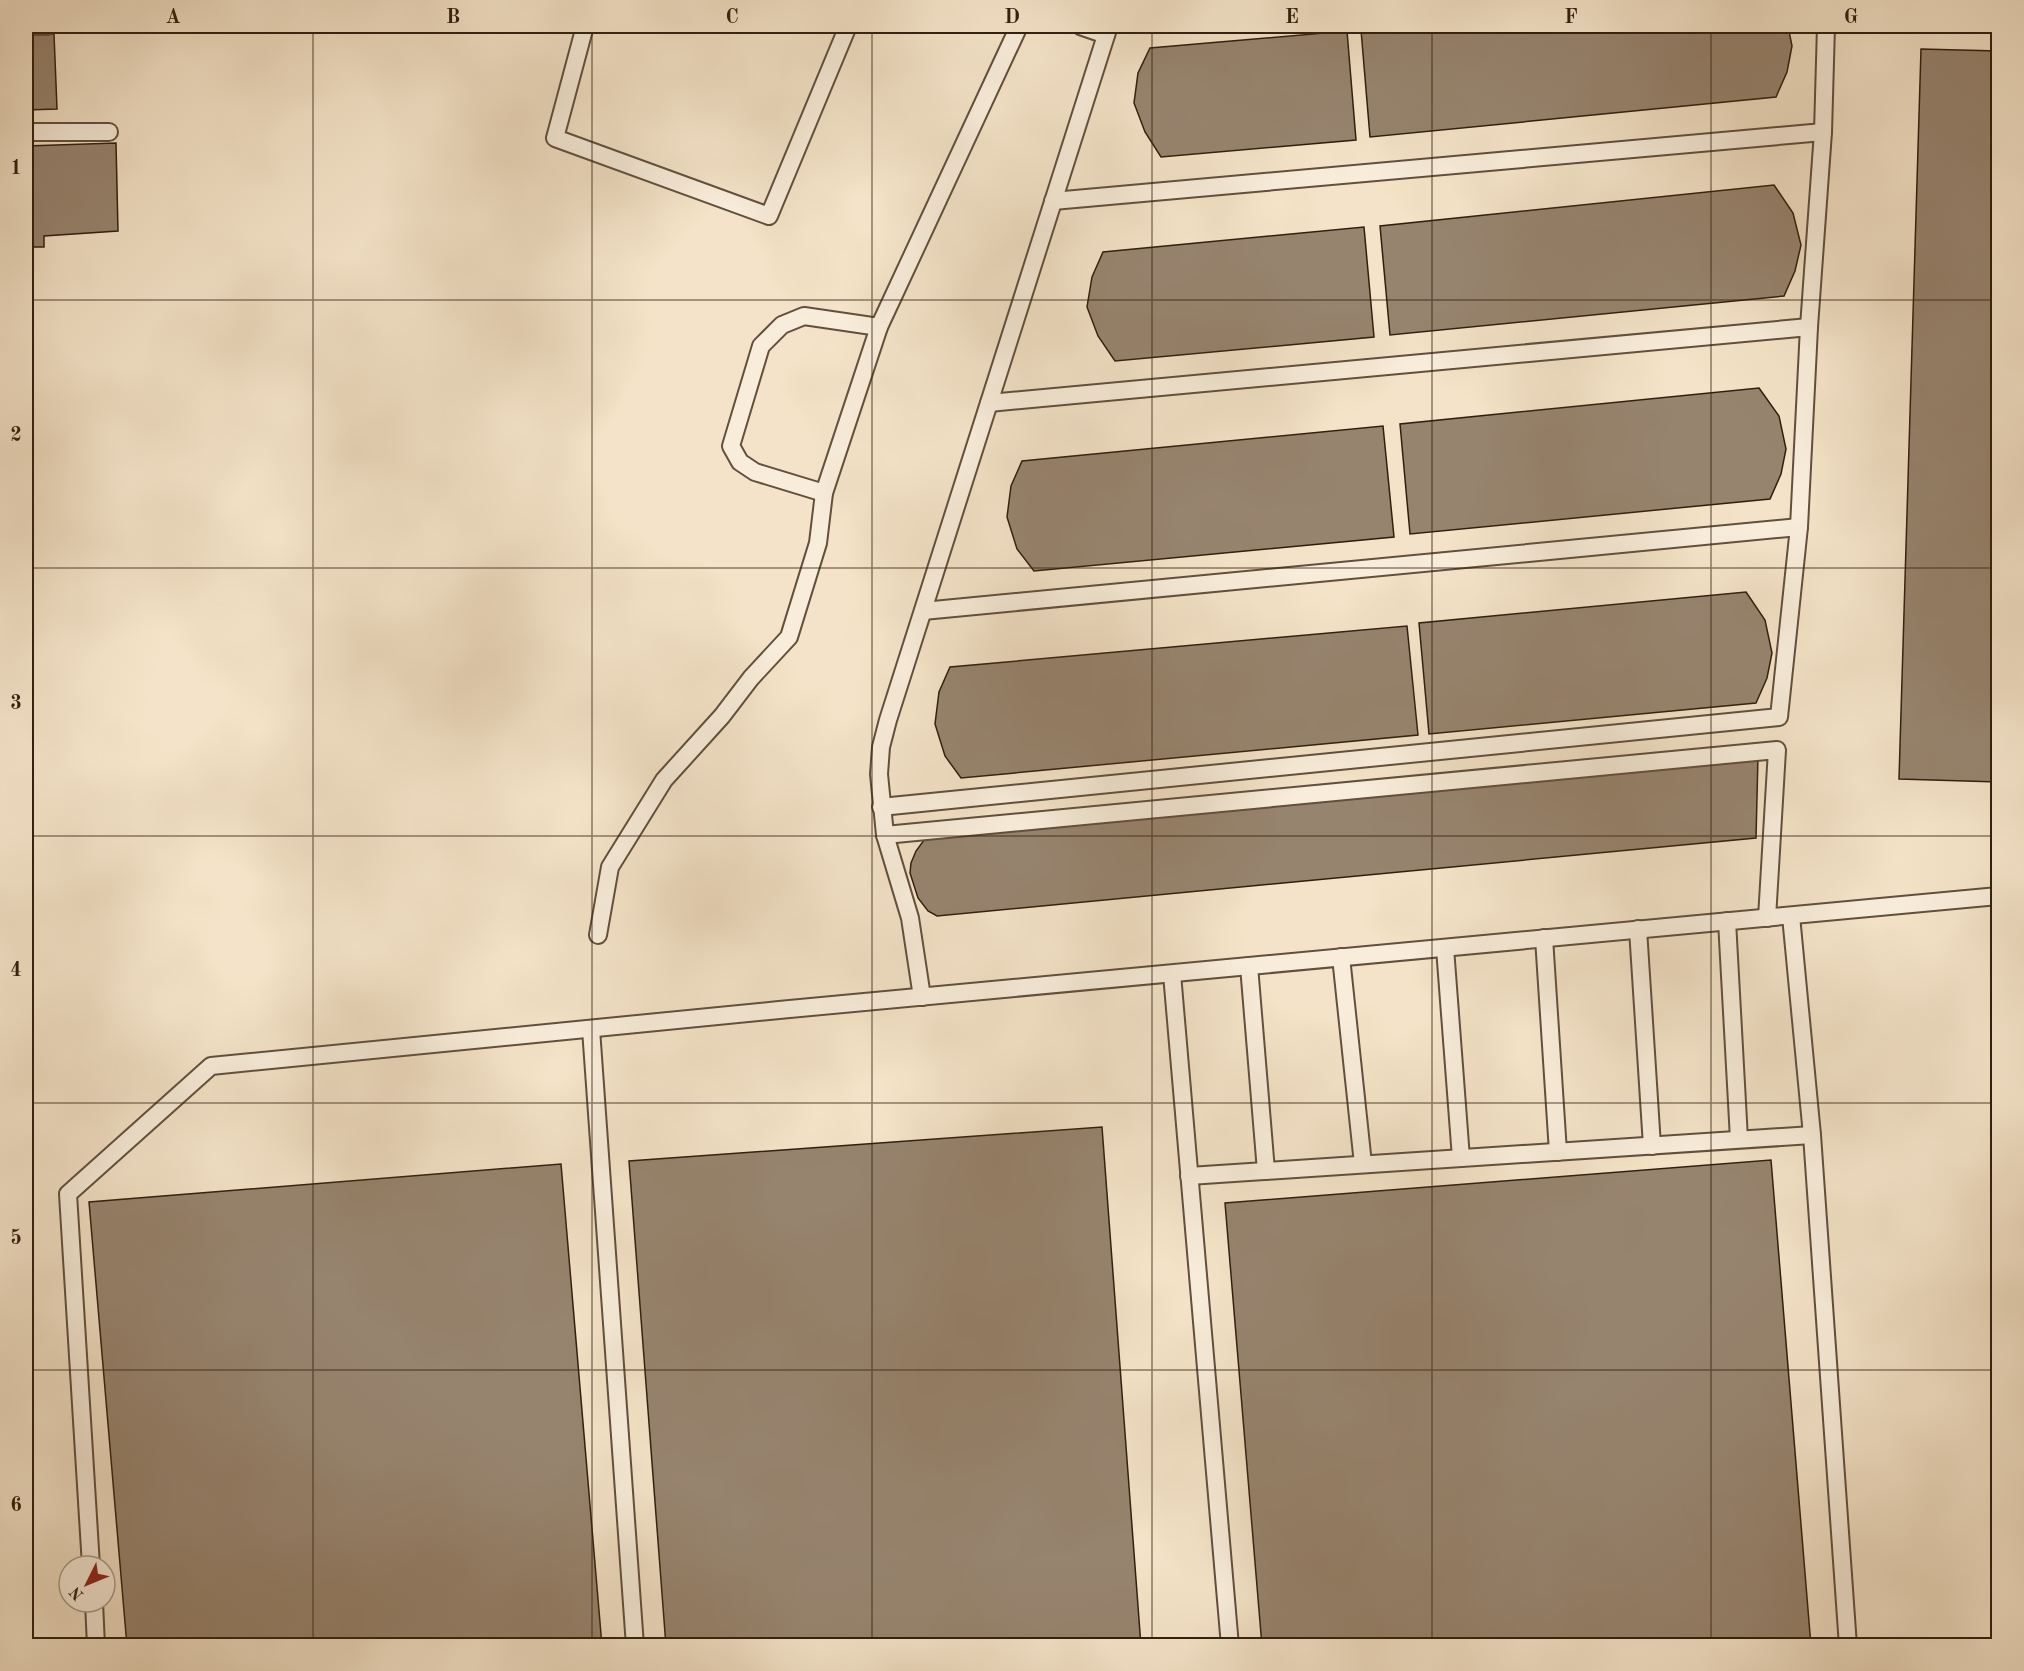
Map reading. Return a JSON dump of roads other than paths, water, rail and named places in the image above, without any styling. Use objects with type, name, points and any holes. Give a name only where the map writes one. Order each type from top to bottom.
[{"type":"lane","points":[[26,26],[48,26]]},
{"type":"lane","points":[[585,26],[555,138],[769,216],[848,26]]},
{"type":"lane","points":[[598,935],[610,867],[663,780],[722,716],[751,678],[789,637],[818,543],[824,493],[879,327],[1019,26]]},
{"type":"lane","points":[[922,997],[910,918],[885,835],[879,774],[881,747],[1108,30],[1080,26]]},
{"type":"lane","points":[[881,807],[1779,717],[1799,526],[1809,327],[1823,132],[1826,26]]},
{"type":"lane","points":[[26,132],[109,132]]},
{"type":"lane","points":[[1053,201],[1823,132]]},
{"type":"lane","points":[[824,493],[755,472],[740,462],[731,446],[761,346],[782,325],[804,316],[879,327]]},
{"type":"lane","points":[[989,403],[1809,327]]},
{"type":"lane","points":[[923,611],[1799,526]]},
{"type":"lane","points":[[885,835],[1777,750],[1767,918]]},
{"type":"lane","points":[[90,1554],[68,1194],[211,1066],[1998,896]]},
{"type":"lane","points":[[1791,916],[1812,1135],[1848,1646]]},
{"type":"lane","points":[[1726,921],[1739,1139]]},
{"type":"lane","points":[[1638,929],[1652,1146]]},
{"type":"lane","points":[[1544,938],[1558,1152]]},
{"type":"lane","points":[[1445,948],[1461,1158]]},
{"type":"lane","points":[[1341,957],[1363,1164]]},
{"type":"lane","points":[[1249,966],[1266,1171]]},
{"type":"lane","points":[[1172,974],[1230,1646]]},
{"type":"lane","points":[[591,1029],[635,1646]]},
{"type":"lane","points":[[1189,1176],[1812,1135]]},
{"type":"lane","points":[[95,1614],[96,1646]]}]
